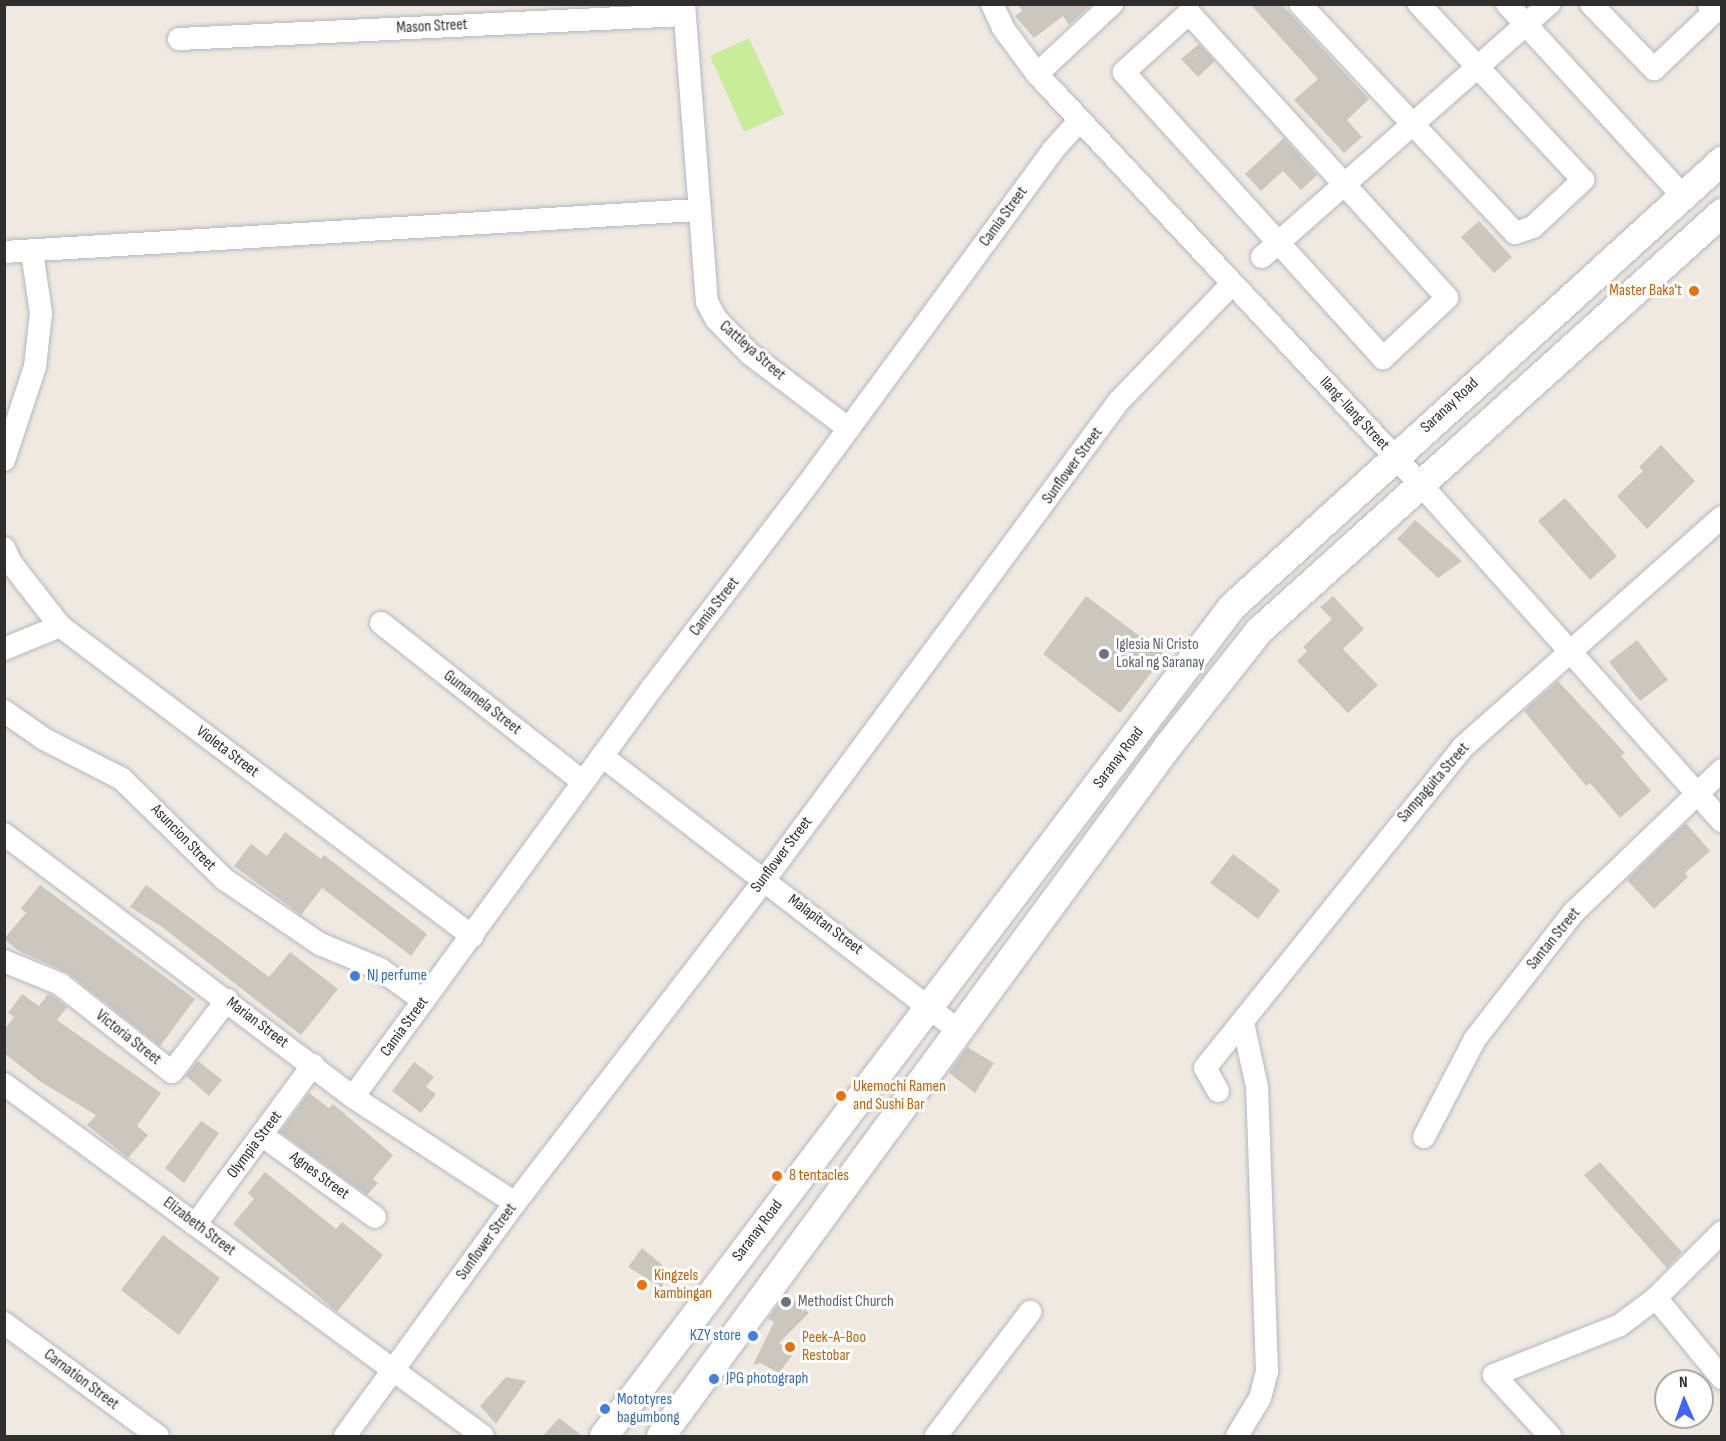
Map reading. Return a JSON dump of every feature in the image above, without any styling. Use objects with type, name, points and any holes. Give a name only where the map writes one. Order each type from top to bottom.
[{"type":"street","name":"Ilang-Ilang Street","points":[[992,4],[1003,28],[1037,74],[1423,487],[1569,654],[1722,821]]},
{"type":"street","points":[[1300,4],[1412,128],[1515,233],[1533,227],[1582,180],[1419,4]]},
{"type":"street","points":[[1507,4],[1682,195]]},
{"type":"street","points":[[1270,250],[1412,128],[1549,4]]},
{"type":"street","points":[[1591,4],[1654,69],[1712,14],[1709,4]]},
{"type":"street","points":[[1037,74],[1110,5]]},
{"type":"street","name":"Mason Street","points":[[179,39],[684,10]]},
{"type":"street","name":"Cattleya Street","points":[[684,10],[703,284],[716,319],[750,354],[849,429]]},
{"type":"street","points":[[1189,13],[1447,298],[1383,357],[1270,250],[1124,72],[1189,13]]},
{"type":"street","name":"Camia Street","points":[[353,1097],[602,756],[849,429],[1053,150],[1080,120]]},
{"type":"street","name":"Saranay Road","points":[[604,1437],[932,1007],[1232,607],[1722,161]]},
{"type":"street","points":[[4,252],[697,210]]},
{"type":"street","name":"Saranay Road","points":[[661,1437],[1169,745],[1259,631],[1423,487],[1722,213]]},
{"type":"street","points":[[4,460],[35,367],[41,314],[32,252]]},
{"type":"street","name":"Sunflower Street","points":[[345,1437],[515,1203],[765,879],[1119,401],[1232,284]]},
{"type":"street","name":"Sampaguita Street","points":[[1218,1091],[1205,1068],[1243,1023],[1378,848],[1463,747],[1722,517]]},
{"type":"street","name":"Violeta Street","points":[[4,548],[11,563],[60,626],[472,936]]},
{"type":"street","name":"Gumamela Street","points":[[381,623],[583,782]]},
{"type":"street","points":[[4,649],[60,626]]},
{"type":"street","name":"Asuncion Street","points":[[4,711],[44,739],[122,779],[188,848],[224,879],[320,944],[380,969],[424,1002]]},
{"type":"street","name":"Malapitan Street","points":[[602,756],[932,1007],[959,1031]]},
{"type":"street","name":"Santan Street","points":[[1424,1137],[1475,1039],[1574,912],[1722,770]]},
{"type":"street","name":"Marian Street","points":[[4,834],[353,1097],[515,1203]]},
{"type":"street","name":"Victoria Street","points":[[4,961],[60,984],[172,1072],[227,1000]]},
{"type":"street","points":[[1237,1437],[1260,1398],[1267,1371],[1257,1087],[1243,1023]]},
{"type":"street","name":"Olympia Street","points":[[195,1225],[263,1136],[313,1065]]},
{"type":"street","name":"Elizabeth Street","points":[[4,1084],[483,1437]]},
{"type":"street","name":"Agnes Street","points":[[263,1136],[375,1217]]},
{"type":"street","points":[[1550,1437],[1494,1375],[1620,1325],[1656,1298],[1722,1232]]},
{"type":"street","points":[[1656,1298],[1722,1378]]},
{"type":"street","points":[[936,1437],[1030,1312]]},
{"type":"street","name":"Carnation Street","points":[[4,1323],[158,1437]]},
{"type":"green space","points":[[749,38],[784,114],[744,132],[710,56]]},
{"type":"building","points":[[1018,4],[1092,4],[1069,25],[1063,16],[1034,38],[1015,16],[1022,11]]},
{"type":"building","points":[[1250,4],[1281,4],[1369,99],[1347,120],[1362,137],[1344,153],[1294,100],[1318,79]]},
{"type":"building","points":[[1199,44],[1215,61],[1198,77],[1181,59]]},
{"type":"building","points":[[1284,138],[1317,175],[1301,190],[1283,171],[1261,191],[1245,174]]},
{"type":"building","points":[[1479,221],[1512,257],[1494,273],[1461,237]]},
{"type":"building","points":[[1661,445],[1695,481],[1647,529],[1617,496],[1643,471],[1639,467]]},
{"type":"building","points":[[1565,498],[1617,556],[1590,580],[1538,521]]},
{"type":"building","points":[[1415,520],[1462,561],[1438,578],[1397,539]]},
{"type":"building","name":"Iglesia Ni Cristo Lokal ng Saranay","points":[[1086,596],[1165,655],[1120,713],[1043,654]]},
{"type":"building","points":[[1333,596],[1364,629],[1343,649],[1378,685],[1348,713],[1297,661],[1307,651],[1303,647],[1332,619],[1320,607]]},
{"type":"building","points":[[1637,640],[1668,680],[1640,701],[1609,662]]},
{"type":"building","points":[[1558,681],[1625,753],[1621,756],[1651,791],[1620,818],[1590,783],[1586,786],[1524,711]]},
{"type":"building","points":[[1686,823],[1710,851],[1685,873],[1688,877],[1654,909],[1627,880]]},
{"type":"building","points":[[285,832],[321,859],[324,855],[427,934],[411,956],[322,888],[301,915],[234,866],[251,844],[267,856]]},
{"type":"building","points":[[1233,854],[1280,890],[1258,919],[1210,883]]},
{"type":"building","points":[[40,885],[195,999],[160,1046],[68,973],[19,951],[4,939],[26,913],[21,908]]},
{"type":"building","points":[[146,885],[269,977],[290,952],[338,989],[301,1035],[162,927],[130,907]]},
{"type":"building","points":[[22,994],[39,1006],[48,994],[53,996],[67,1007],[57,1020],[161,1093],[137,1126],[148,1135],[128,1158],[87,1125],[96,1115],[41,1082],[4,1053],[4,1030],[14,1017],[8,1013]]},
{"type":"building","points":[[967,1047],[994,1063],[975,1093],[949,1073]]},
{"type":"building","points":[[198,1061],[222,1080],[209,1096],[186,1076]]},
{"type":"building","points":[[414,1062],[434,1077],[426,1087],[436,1094],[421,1113],[392,1091]]},
{"type":"building","points":[[309,1093],[329,1108],[333,1104],[393,1155],[373,1179],[378,1183],[367,1195],[280,1132]]},
{"type":"building","points":[[201,1121],[219,1133],[184,1183],[165,1168]]},
{"type":"building","points":[[1600,1162],[1682,1252],[1667,1268],[1584,1175]]},
{"type":"building","points":[[265,1172],[336,1229],[342,1222],[383,1255],[337,1312],[233,1224],[254,1199],[248,1193]]},
{"type":"building","points":[[163,1235],[220,1278],[179,1335],[121,1290]]},
{"type":"building","points":[[642,1248],[668,1270],[662,1288],[628,1267]]},
{"type":"building","points":[[786,1293],[809,1313],[779,1343],[794,1353],[779,1373],[760,1363],[753,1365],[774,1322],[768,1319]]},
{"type":"building","points":[[506,1377],[526,1381],[496,1424],[480,1406]]},
{"type":"building","points":[[559,1418],[584,1437],[542,1437]]},
{"type":"place","name":"Master Baka't","points":[[1694,291]]},
{"type":"place","name":"Iglesia Ni Cristo Lokal ng Saranay","points":[[1104,654]]},
{"type":"place","name":"NJ perfume","points":[[355,976]]},
{"type":"place","name":"Ukemochi Ramen and Sushi Bar","points":[[841,1096]]},
{"type":"place","name":"8 tentacles","points":[[777,1176]]},
{"type":"place","name":"Kingzels kambingan","points":[[642,1285]]},
{"type":"place","name":"Methodist Church","points":[[786,1302]]},
{"type":"place","name":"KZY store","points":[[753,1336]]},
{"type":"place","name":"Peek-A-Boo Restobar","points":[[790,1347]]},
{"type":"place","name":"JPG photograph","points":[[714,1379]]},
{"type":"place","name":"Mototyres bagumbong","points":[[605,1409]]}]
